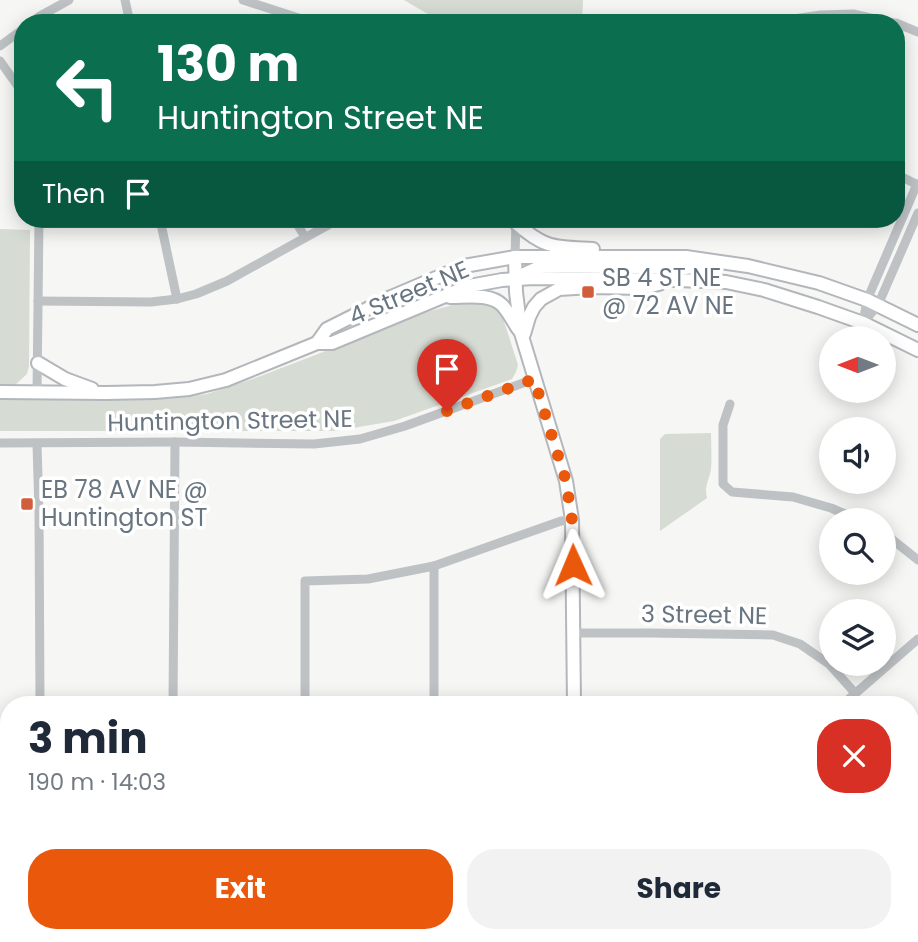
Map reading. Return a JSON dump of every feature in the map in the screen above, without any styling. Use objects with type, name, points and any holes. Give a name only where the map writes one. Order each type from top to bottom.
[{"type":"main road","points":[[524,228],[536,239],[554,247],[680,257]]},
{"type":"main road","name":"4 Street NE","points":[[317,343],[327,329],[391,296],[464,266],[515,257],[680,257],[748,266],[819,283],[872,302],[918,324]]},
{"type":"main road","points":[[515,257],[522,335],[566,481],[572,520],[574,696]]},
{"type":"main road","points":[[516,279],[542,266],[685,268],[718,262]]},
{"type":"main road","name":"4 Street NE","points":[[0,392],[106,393],[189,389],[226,380],[317,343],[332,343],[469,286],[516,279],[726,282],[764,289],[863,323],[918,350]]},
{"type":"main road","points":[[522,335],[534,307],[541,299],[559,289],[642,288],[673,280]]},
{"type":"main road","points":[[442,297],[473,297],[498,301],[522,335]]},
{"type":"main road","points":[[38,363],[65,379],[106,393]]},
{"type":"street","points":[[44,14],[69,0]]},
{"type":"street","points":[[243,0],[276,14]]},
{"type":"street","points":[[0,61],[14,81]]},
{"type":"street","points":[[905,215],[917,184]]},
{"type":"street","points":[[872,302],[918,213]]},
{"type":"street","points":[[37,392],[40,228]]},
{"type":"street","points":[[162,228],[177,299]]},
{"type":"street","points":[[300,228],[306,237]]},
{"type":"street","points":[[38,301],[150,302],[177,299],[227,281],[322,228]]},
{"type":"street","points":[[515,257],[516,228]]},
{"type":"street","points":[[863,323],[900,228]]},
{"type":"street","name":"Huntington Street NE","points":[[0,443],[314,443],[360,439],[405,426],[534,379]]},
{"type":"street","points":[[730,404],[723,425],[723,484],[732,492],[793,497],[831,508]]},
{"type":"street","points":[[173,696],[175,442]]},
{"type":"street","points":[[37,444],[40,512],[40,696]]},
{"type":"street","points":[[304,696],[305,581],[368,579],[434,566],[561,520],[572,520]]},
{"type":"street","points":[[896,543],[918,560]]},
{"type":"street","points":[[434,566],[434,696]]},
{"type":"street","name":"3 Street NE","points":[[574,633],[773,635],[800,644],[829,664],[855,693]]},
{"type":"street","points":[[852,696],[918,639]]},
{"type":"shaded area","points":[[404,0],[583,0],[582,14],[428,14]]},
{"type":"shaded area","points":[[0,229],[30,230],[29,366],[27,374],[15,385],[0,385]]},
{"type":"shaded area","points":[[471,302],[487,304],[501,312],[518,365],[512,379],[394,421],[335,431],[0,431],[0,399],[166,399],[207,394],[427,312]]},
{"type":"shaded area","points":[[711,433],[707,498],[660,531],[660,439],[665,434]]},
{"type":"place","name":"SB 4 ST NE @ 72 AV NE","points":[[588,292]]},
{"type":"place","name":"EB 78 AV NE @ Huntington ST","points":[[27,504]]},
{"type":"route","points":[[447,411],[534,379],[566,481],[572,520],[573,565]]}]
